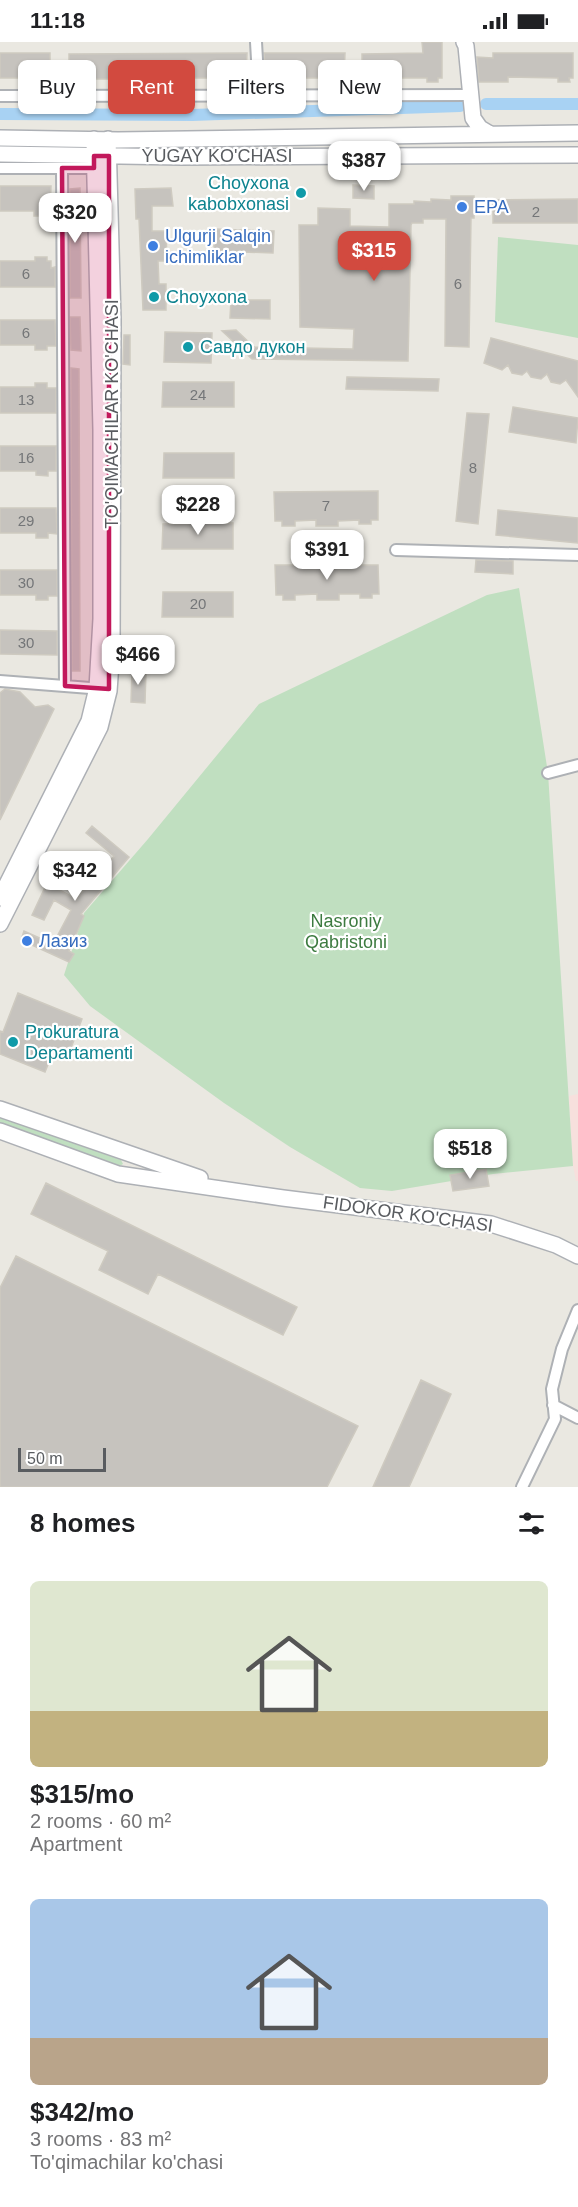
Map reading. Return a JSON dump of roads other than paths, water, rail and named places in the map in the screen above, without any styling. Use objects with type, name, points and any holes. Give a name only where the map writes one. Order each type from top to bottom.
[{"type":"main road","points":[[464,42],[473,118],[480,128],[490,134]]},
{"type":"main road","points":[[456,135],[473,118]]},
{"type":"main road","name":"YUGAY KO'CHASI","points":[[0,138],[578,134]]},
{"type":"main road","name":"TO'QIMACHILAR KO'CHASI","points":[[0,924],[100,727],[103,689],[112,649],[113,320],[99,160],[101,139]]},
{"type":"main road","name":"YUGAY KO'CHASI","points":[[0,154],[99,160],[578,155]]},
{"type":"main road","name":"TO'QIMACHILAR KO'CHASI","points":[[0,898],[89,722],[103,689]]},
{"type":"main road","name":"FIDOKOR KO'CHASI","points":[[0,1109],[234,1189]]},
{"type":"main road","name":"FIDOKOR KO'CHASI","points":[[0,1131],[118,1174],[234,1189],[283,1198],[491,1224],[556,1245],[578,1256]]},
{"type":"street","points":[[256,42],[257,60]]},
{"type":"street","points":[[306,95],[470,94]]},
{"type":"street","points":[[0,96],[207,95]]},
{"type":"street","points":[[0,168],[62,168],[99,160]]},
{"type":"street","points":[[62,168],[64,686]]},
{"type":"street","points":[[396,550],[578,555]]},
{"type":"street","points":[[0,681],[103,689]]},
{"type":"street","points":[[548,773],[578,765]]},
{"type":"street","points":[[522,1487],[555,1419],[552,1389],[562,1349],[578,1310]]},
{"type":"street","points":[[553,1405],[578,1418]]},
{"type":"waterway","points":[[486,104],[578,104]]},
{"type":"waterway","points":[[0,114],[192,115],[460,106]]},
{"type":"place","name":"Choyxona kabobxonasi","points":[[301,193]]},
{"type":"place","name":"EPA","points":[[462,207]]},
{"type":"place","name":"Ulgurji Salqin ichimliklar","points":[[153,246]]},
{"type":"place","name":"Choyxona","points":[[154,297]]},
{"type":"place","name":"Cавдо дукон","points":[[188,347]]},
{"type":"place","name":"Лазиз","points":[[27,941]]},
{"type":"place","name":"Prokuratura Departamenti","points":[[13,1042]]},
{"type":"park label","name":"Nasroniy Qabristoni","points":[[346,931]]}]
